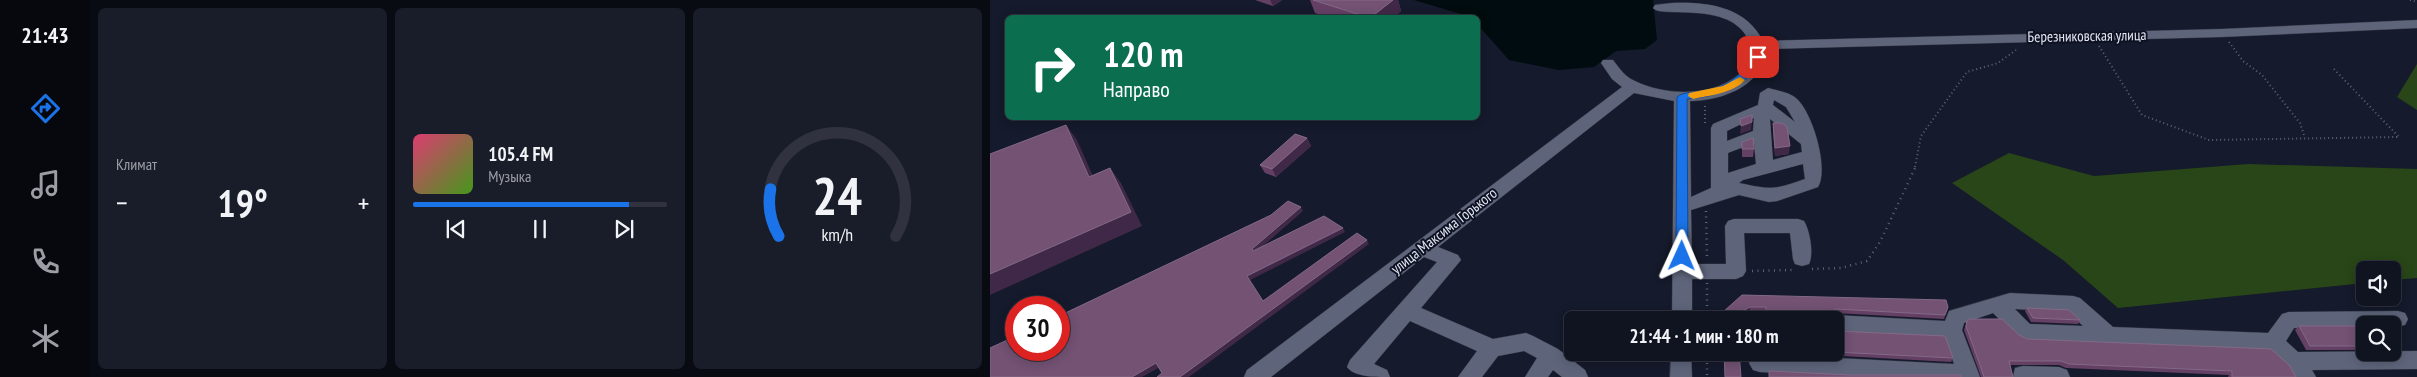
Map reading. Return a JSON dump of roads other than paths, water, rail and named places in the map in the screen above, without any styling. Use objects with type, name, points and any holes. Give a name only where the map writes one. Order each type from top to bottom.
[{"type":"street","points":[[1608,64],[1616,75],[1633,86],[1659,95],[1682,97],[1719,90],[1741,80],[1752,69],[1758,57],[1758,45],[1753,34],[1744,24],[1731,16],[1682,3],[1660,8]]},
{"type":"street","name":"Березниковская улица","points":[[1758,45],[2222,33],[2417,24]]},
{"type":"street","name":"улица Максима Горького","points":[[1255,377],[1633,86]]},
{"type":"street","points":[[1718,192],[1739,189],[1777,195],[1807,186],[1814,179],[1809,148],[1800,113],[1784,98],[1768,93],[1761,125],[1765,168]]},
{"type":"street","points":[[1682,97],[1682,311]]},
{"type":"street","points":[[1718,192],[1718,128],[1766,107]]},
{"type":"street","points":[[1719,150],[1762,134]]},
{"type":"street","points":[[1683,205],[1705,200],[1737,176],[1765,168],[1809,148]]},
{"type":"street","points":[[1682,272],[1736,272],[1734,226],[1798,226],[1799,266]]},
{"type":"street","points":[[1380,377],[1358,367],[1451,260],[1422,248]]},
{"type":"street","points":[[1760,364],[1969,376],[1952,330],[1956,317],[2010,301],[2072,304],[2108,336]]},
{"type":"street","points":[[1998,304],[2025,332],[2272,342],[2299,369],[2417,360]]},
{"type":"street","points":[[1407,311],[1492,348],[1526,342],[1551,355],[1577,377]]},
{"type":"street","points":[[2272,342],[2289,320],[2356,319]]},
{"type":"street","points":[[1844,324],[1952,330]]},
{"type":"street","points":[[1469,377],[1492,348]]},
{"type":"street","points":[[1536,377],[1551,355]]},
{"type":"street","points":[[1681,361],[1681,377]]},
{"type":"street","points":[[2023,375],[2059,377]]}]
